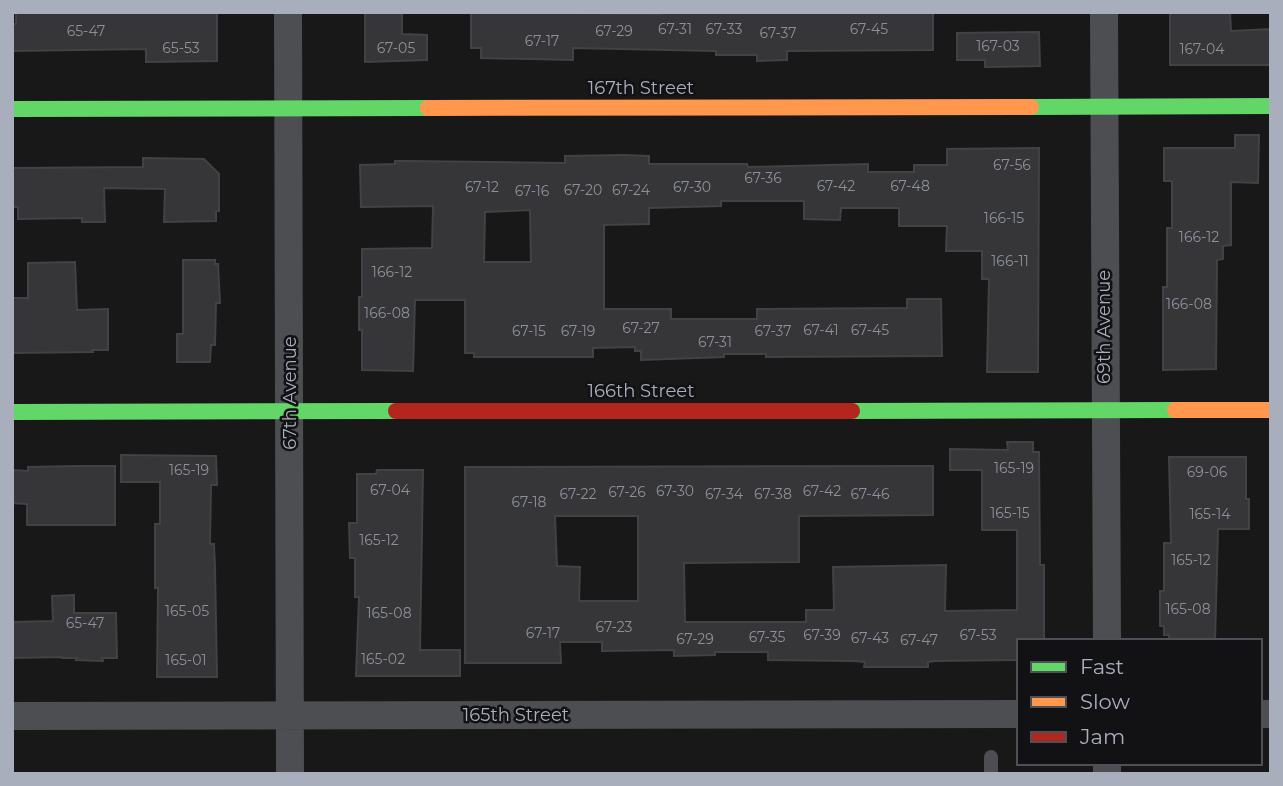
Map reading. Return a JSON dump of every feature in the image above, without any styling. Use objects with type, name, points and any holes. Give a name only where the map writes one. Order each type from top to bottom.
[{"type":"street","name":"67th Avenue","points":[[288,12],[290,774]]},
{"type":"street","name":"69th Avenue","points":[[1104,12],[1107,639]]},
{"type":"street","name":"167th Street","points":[[12,109],[1271,106]]},
{"type":"street","name":"166th Street","points":[[12,412],[1271,410]]},
{"type":"street","name":"165th Street","points":[[12,716],[1017,714]]},
{"type":"lane","points":[[991,757],[991,774]]},
{"type":"building","points":[[16,12],[217,12],[217,61],[146,62],[146,49],[12,51],[12,24],[16,24]]},
{"type":"building","points":[[365,12],[402,12],[402,34],[427,35],[427,60],[365,62]]},
{"type":"building","points":[[471,12],[933,12],[933,50],[787,51],[787,60],[757,61],[757,55],[716,55],[716,51],[573,48],[573,60],[481,58],[481,48],[471,48]]},
{"type":"building","points":[[1170,12],[1230,12],[1231,31],[1271,29],[1271,65],[1170,65]]},
{"type":"building","points":[[1039,32],[1040,66],[985,67],[985,60],[957,60],[957,33]]},
{"type":"building","points":[[1235,135],[1259,135],[1258,183],[1231,182],[1231,245],[1223,246],[1223,259],[1217,260],[1216,369],[1163,370],[1163,287],[1167,287],[1167,228],[1172,228],[1172,181],[1164,181],[1164,148],[1235,148]]},
{"type":"building","points":[[1039,148],[1038,372],[987,372],[989,279],[982,279],[982,251],[946,251],[947,226],[899,226],[899,208],[841,208],[840,220],[804,219],[804,201],[721,201],[721,206],[649,208],[649,224],[604,225],[604,309],[671,309],[671,319],[757,319],[757,309],[907,308],[907,299],[941,299],[942,356],[766,357],[766,354],[724,354],[724,357],[641,360],[641,351],[635,351],[635,347],[593,348],[593,357],[474,357],[474,353],[465,353],[465,300],[415,300],[413,371],[362,370],[359,297],[362,297],[362,249],[432,248],[433,206],[361,207],[360,165],[395,164],[395,161],[565,163],[565,156],[624,155],[649,156],[649,164],[747,164],[748,167],[868,164],[868,172],[914,172],[914,165],[947,165],[947,149]],"holes":[[[530,210],[531,262],[484,262],[485,212]]]},
{"type":"building","points":[[143,158],[204,159],[219,174],[219,211],[216,211],[216,221],[164,222],[165,189],[104,188],[105,222],[82,222],[82,218],[18,219],[18,207],[12,207],[12,168],[143,167]]},
{"type":"building","points":[[183,260],[215,260],[215,264],[218,264],[220,303],[216,303],[215,345],[211,345],[210,362],[177,362],[177,334],[183,334]]},
{"type":"building","points":[[75,262],[77,310],[108,309],[108,350],[12,353],[12,298],[28,298],[28,263]]},
{"type":"building","points":[[1007,442],[1033,442],[1033,452],[1039,452],[1044,639],[1017,639],[1017,660],[935,661],[928,662],[928,667],[864,667],[865,662],[853,661],[768,660],[768,652],[715,652],[715,655],[674,656],[674,650],[602,651],[602,642],[560,642],[561,663],[465,663],[465,467],[933,466],[933,515],[799,516],[799,562],[684,563],[685,622],[806,622],[806,610],[834,610],[833,567],[946,565],[945,611],[1017,610],[1017,530],[982,530],[982,470],[950,470],[950,449],[1008,450]],"holes":[[[555,516],[638,516],[638,601],[579,601],[580,567],[557,566]]]},
{"type":"building","points":[[121,455],[216,456],[217,485],[211,485],[210,544],[214,544],[217,677],[157,677],[158,588],[155,588],[155,524],[160,524],[160,482],[121,482]]},
{"type":"building","points":[[1169,457],[1246,457],[1249,529],[1218,529],[1215,639],[1169,639],[1169,635],[1164,635],[1164,626],[1160,626],[1160,591],[1164,591],[1164,543],[1171,543]]},
{"type":"building","points":[[115,466],[115,525],[27,525],[27,504],[12,503],[12,470],[28,471],[28,467]]},
{"type":"building","points":[[377,470],[423,470],[420,650],[460,650],[460,676],[356,676],[359,597],[355,597],[355,558],[350,558],[349,523],[357,523],[357,474],[376,474]]},
{"type":"building","points":[[74,595],[74,613],[116,613],[117,658],[102,658],[103,661],[62,657],[12,658],[12,622],[53,621],[52,596]]},
{"type":"traffic: fast","points":[[1031,107],[1271,106]]},
{"type":"traffic: fast","points":[[12,109],[428,108]]},
{"type":"traffic: fast","points":[[852,411],[1175,410]]},
{"type":"traffic: fast","points":[[12,412],[396,411]]},
{"type":"traffic: slow","points":[[428,108],[1031,107]]},
{"type":"traffic: slow","points":[[1175,410],[1271,410]]},
{"type":"traffic: jam","points":[[396,411],[852,411]]}]
